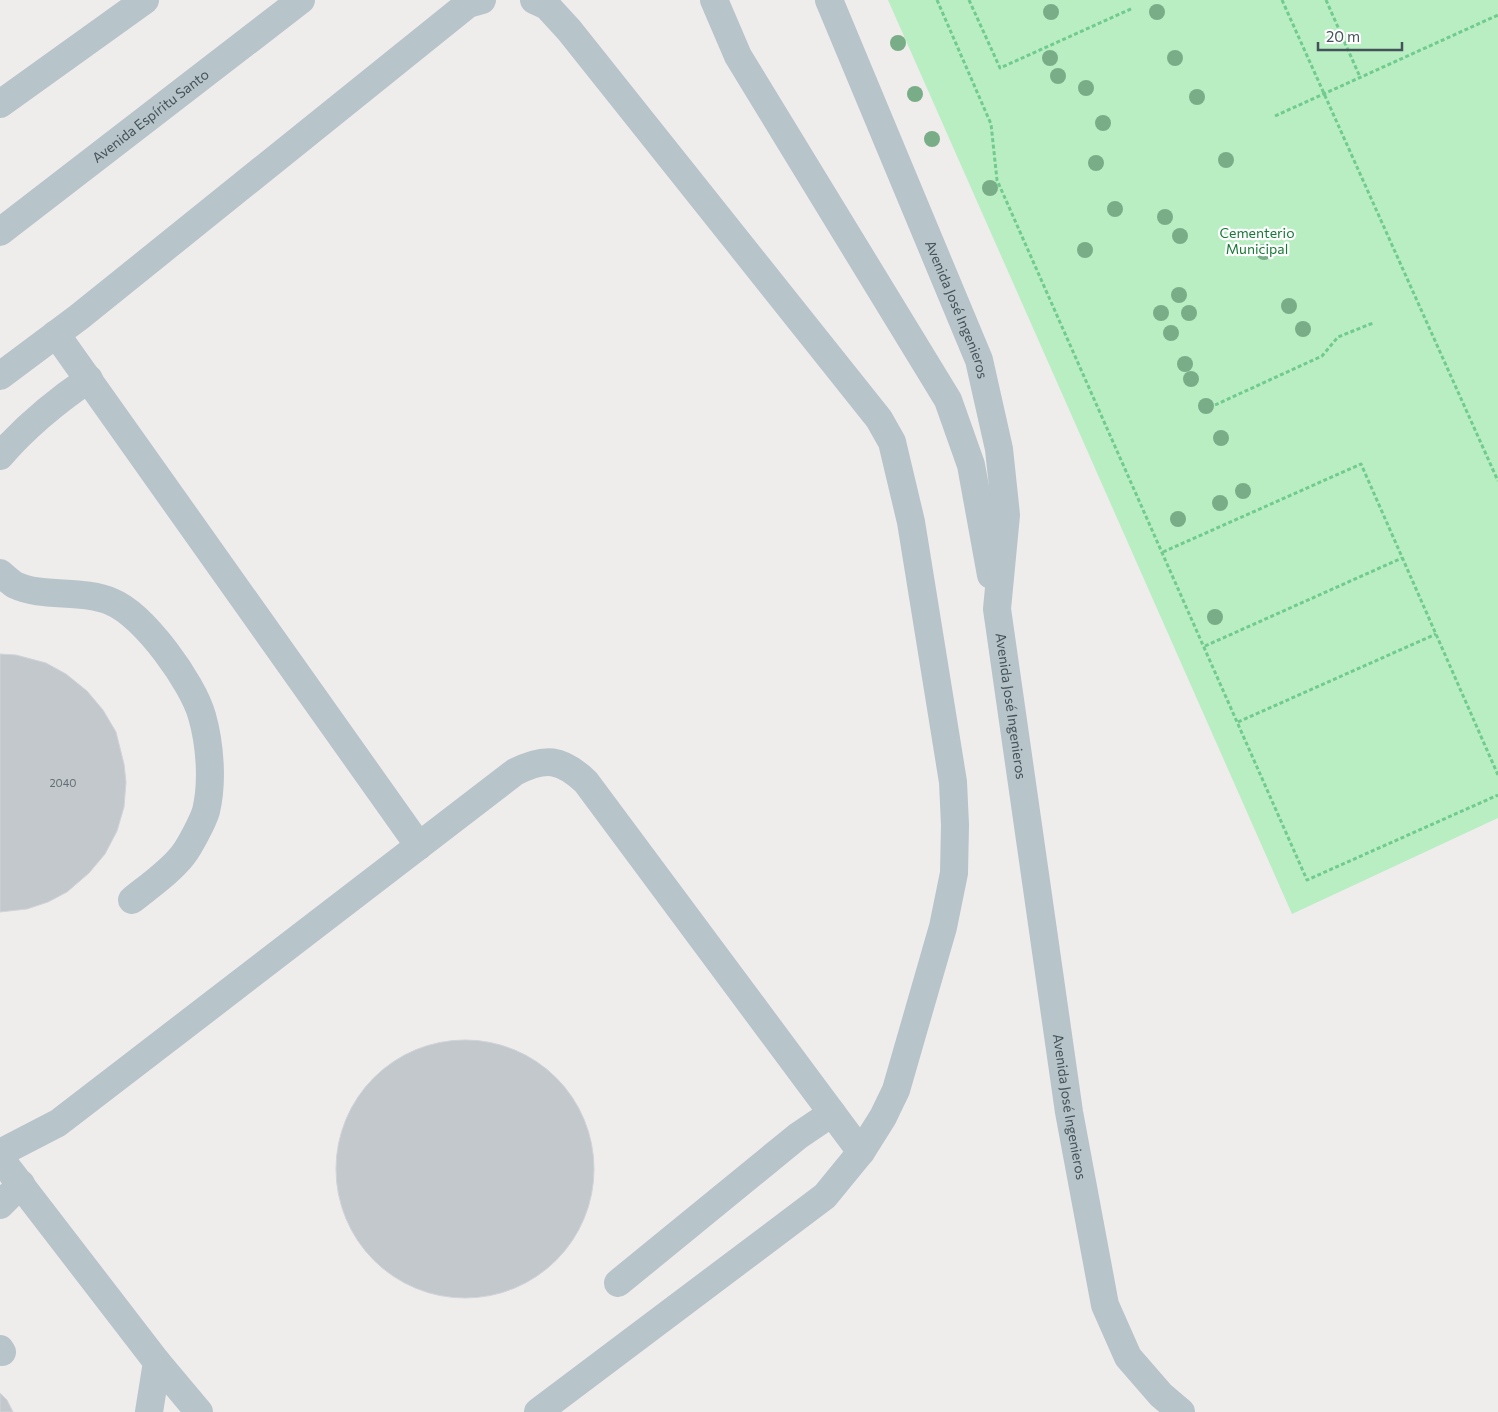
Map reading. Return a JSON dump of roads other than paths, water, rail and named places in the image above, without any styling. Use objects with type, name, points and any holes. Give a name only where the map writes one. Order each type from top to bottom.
[{"type":"street","points":[[0,104],[145,0]]},
{"type":"street","name":"Avenida Espíritu Santo","points":[[0,232],[301,0]]},
{"type":"street","points":[[0,376],[56,334],[468,4],[482,0]]},
{"type":"street","points":[[534,0],[547,6],[569,30],[879,419],[892,442],[911,522],[953,782],[955,825],[954,873],[943,927],[896,1090],[883,1117],[861,1152],[826,1196],[538,1412]]},
{"type":"street","points":[[714,0],[738,56],[948,400],[971,465],[997,609]]},
{"type":"street","name":"Avenida José Ingenieros","points":[[829,0],[979,360],[999,449],[1006,514],[997,609],[1069,1112],[1105,1305],[1128,1357],[1161,1396],[1181,1412]]},
{"type":"street","points":[[56,334],[419,846]]},
{"type":"street","points":[[0,456],[29,424],[55,402],[89,380]]},
{"type":"street","points":[[0,573],[15,585],[42,591],[88,595],[112,602],[132,613],[159,643],[183,676],[202,715],[210,777],[205,811],[184,855],[132,900]]},
{"type":"street","points":[[0,1153],[58,1123],[515,772],[534,763],[548,762],[556,762],[573,769],[586,782],[861,1152]]},
{"type":"street","points":[[618,1283],[798,1136],[832,1113]]},
{"type":"street","points":[[0,1158],[156,1362],[199,1412]]},
{"type":"street","points":[[0,1205],[20,1184]]},
{"type":"street","points":[[149,1412],[156,1362]]},
{"type":"park label","name":"Cementerio Municipal","points":[[1257,242]]}]
